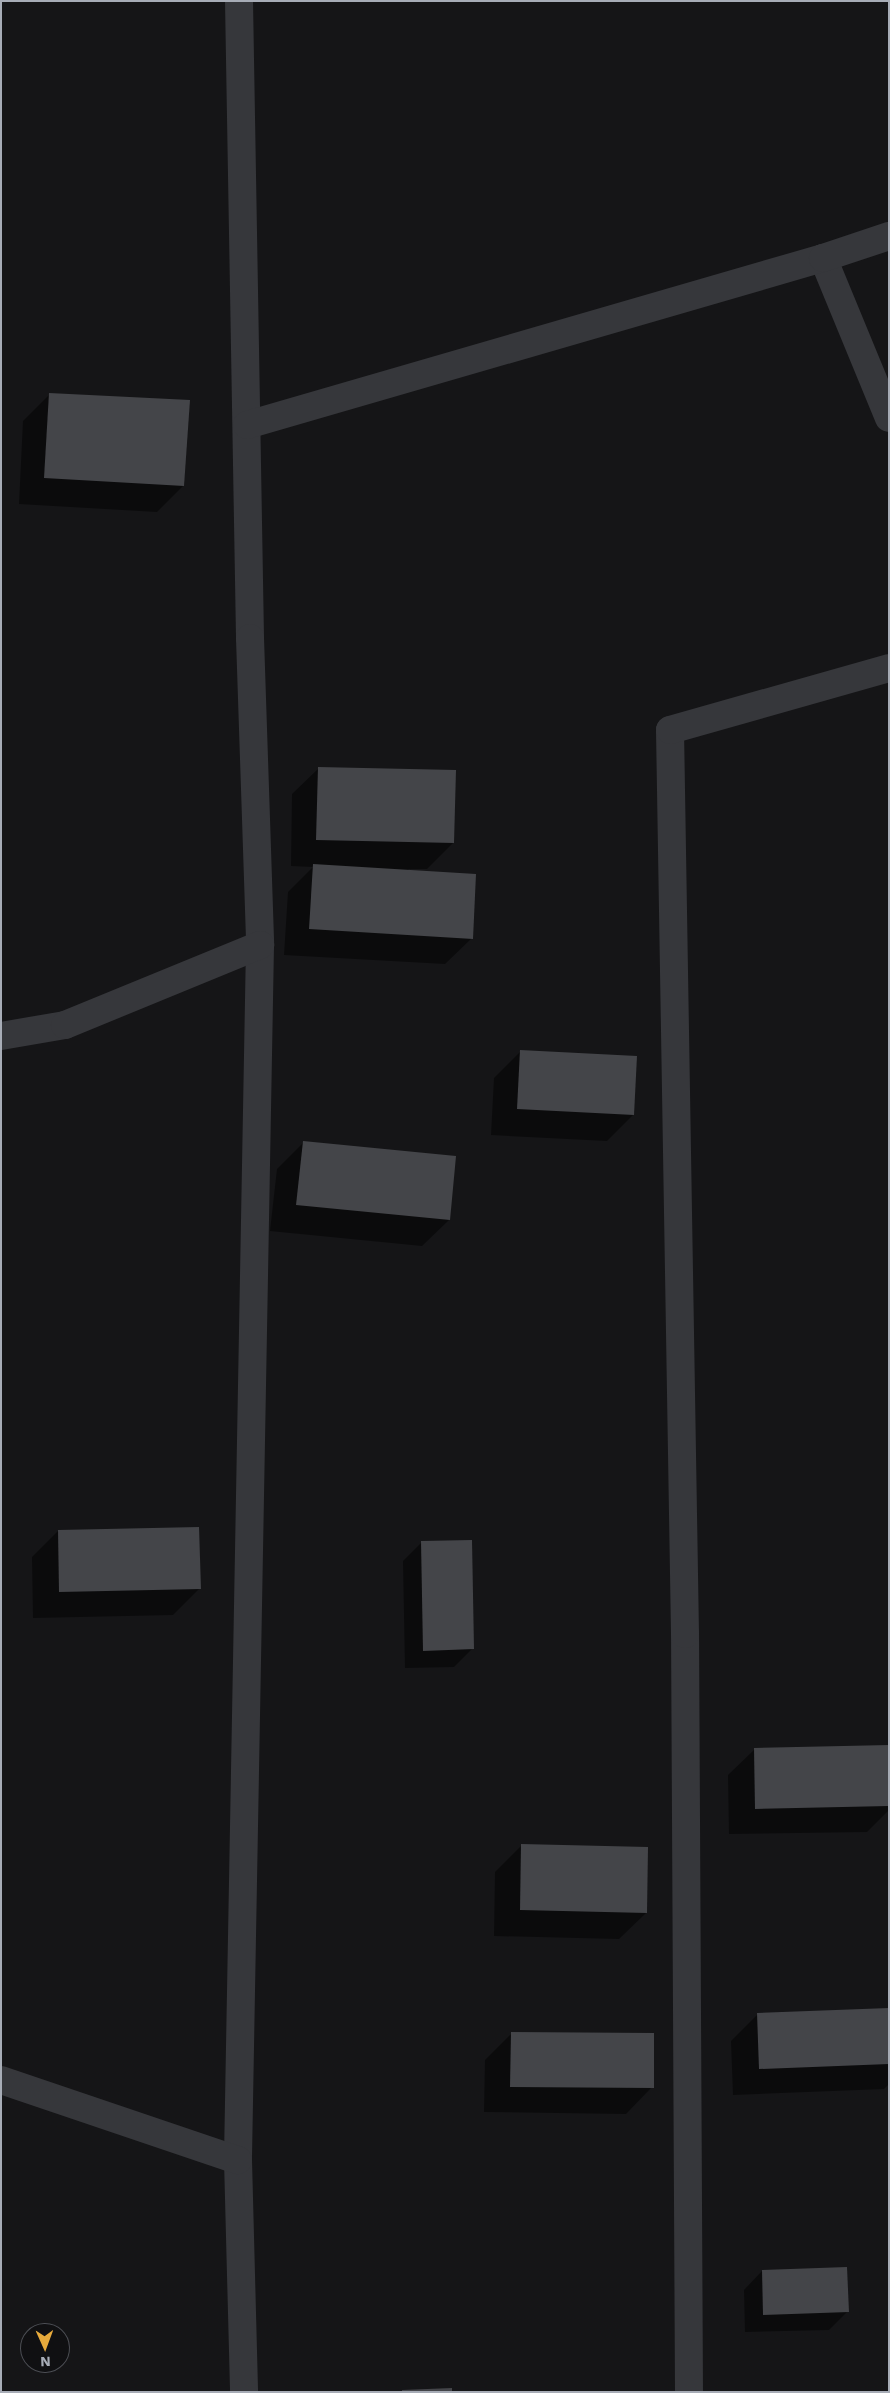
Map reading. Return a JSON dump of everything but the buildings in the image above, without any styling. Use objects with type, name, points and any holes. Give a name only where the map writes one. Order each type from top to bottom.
[{"type":"street","points":[[239,1],[250,638],[260,945],[238,2160],[244,2392]]},
{"type":"street","points":[[247,425],[823,258],[889,236]]},
{"type":"street","points":[[823,258],[889,418]]},
{"type":"street","points":[[689,2392],[685,1634],[670,730],[889,668]]},
{"type":"street","points":[[1,1036],[65,1025],[260,945]]},
{"type":"street","points":[[1,2080],[238,2160]]}]
